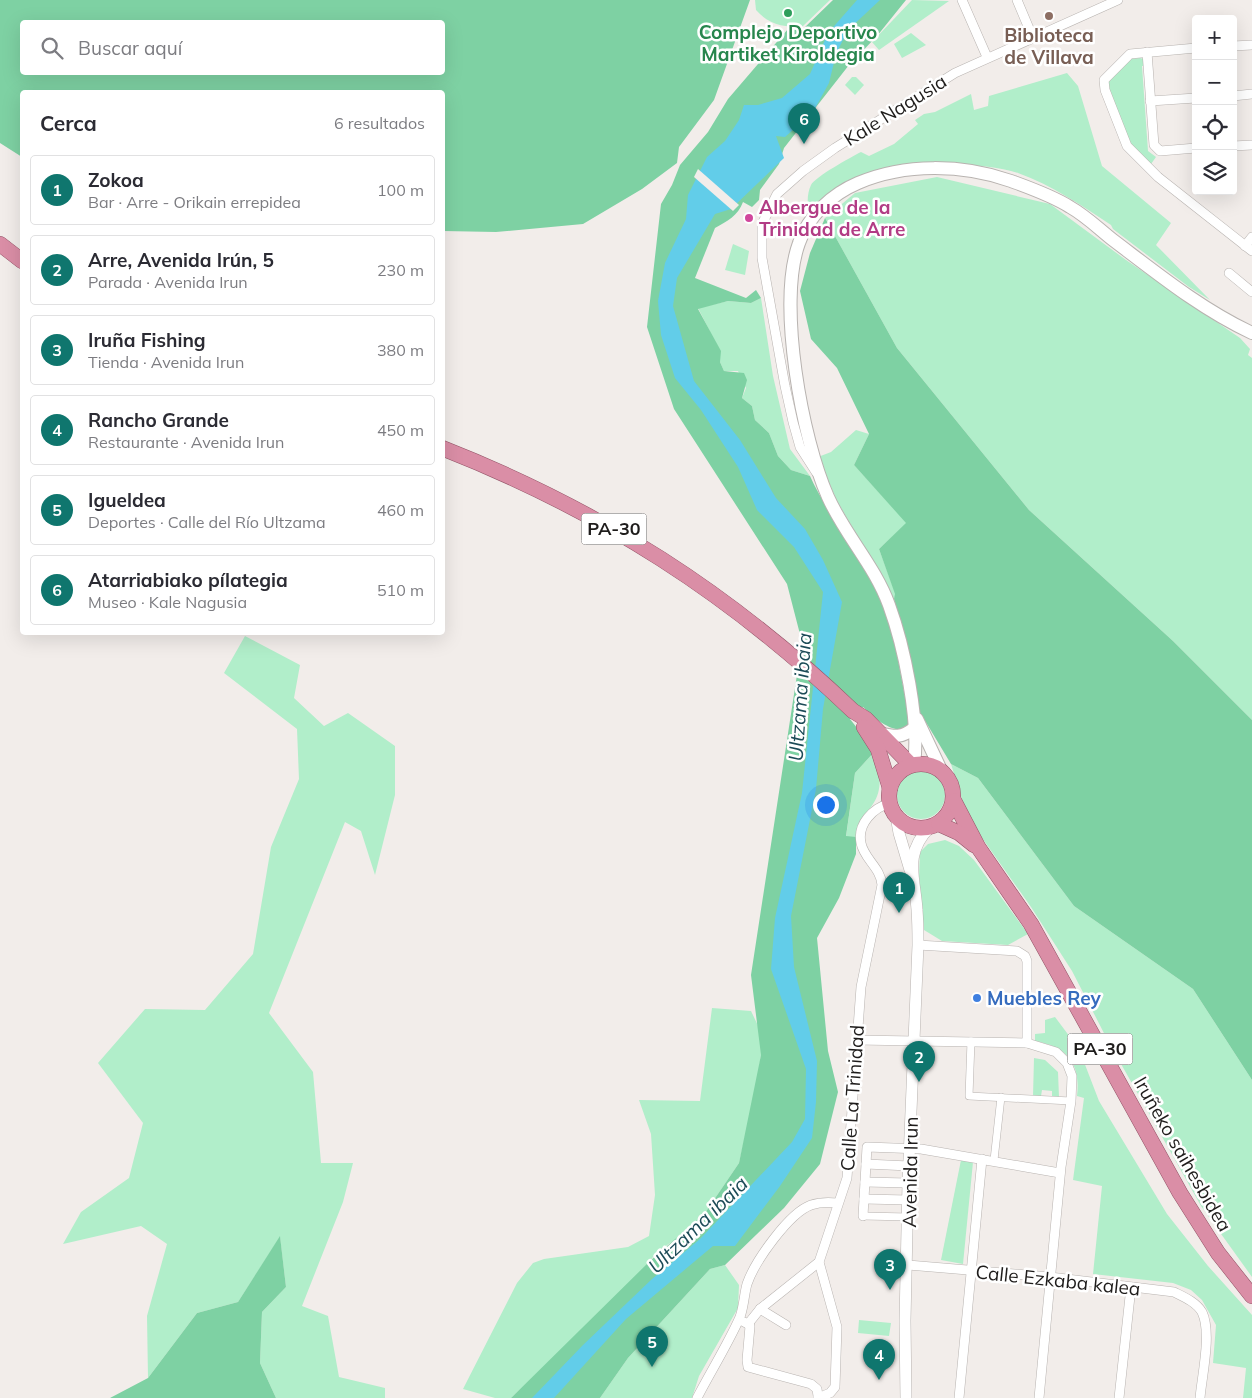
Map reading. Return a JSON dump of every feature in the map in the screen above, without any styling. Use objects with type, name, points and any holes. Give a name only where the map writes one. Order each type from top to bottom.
[{"type":"highway","points":[[0,244],[20,259]]},
{"type":"highway","name":"PA-30","points":[[445,449],[495,469],[592,516],[709,590],[770,636],[880,733],[913,765]]},
{"type":"highway","name":"PA-30","points":[[848,706],[878,749],[896,816],[906,824],[918,828],[934,826]]},
{"type":"highway","points":[[890,795],[898,774],[913,765],[926,764],[942,770]]},
{"type":"highway","name":"PA-30","points":[[942,770],[952,784],[954,801]]},
{"type":"highway","points":[[934,826],[948,814],[954,801]]},
{"type":"highway","name":"Iruñeko saihesbidea","points":[[954,801],[978,847],[1031,924],[1180,1193],[1218,1253],[1252,1296]]},
{"type":"highway","name":"Iruñeko saihesbidea","points":[[934,826],[959,833],[978,847]]},
{"type":"main road","points":[[913,765],[917,743],[906,670],[889,605],[872,569],[830,501],[820,479],[794,363],[790,313],[794,259],[799,240],[820,210],[846,188],[869,178],[905,170],[939,168],[976,171],[1010,181],[1070,206],[1198,303],[1227,321],[1252,333]]},
{"type":"main road","points":[[912,710],[942,770]]},
{"type":"main road","points":[[880,733],[897,737],[906,734],[914,728]]},
{"type":"street","points":[[962,0],[987,57]]},
{"type":"street","points":[[1016,0],[1033,38]]},
{"type":"street","name":"Kale Nagusia","points":[[820,479],[804,454],[796,430],[783,378],[762,258],[762,224],[781,191],[804,171],[856,134],[921,93],[987,57],[1118,0]]},
{"type":"street","points":[[1237,46],[1252,45]]},
{"type":"street","points":[[1192,48],[1130,54],[1103,84],[1125,144],[1158,177],[1248,248],[1252,237]]},
{"type":"street","points":[[1147,52],[1154,145],[1160,150],[1192,148]]},
{"type":"street","points":[[1237,96],[1252,94]]},
{"type":"street","points":[[1150,101],[1192,98]]},
{"type":"street","points":[[1237,146],[1252,145]]},
{"type":"street","points":[[1229,274],[1252,292]]},
{"type":"street","name":"Calle La Trinidad","points":[[819,1262],[837,1203],[847,1178],[861,987],[882,885],[881,876],[861,844],[861,830],[867,818],[890,795]]},
{"type":"street","points":[[896,816],[905,858],[913,876]]},
{"type":"street","points":[[913,876],[912,857],[915,848],[919,839],[934,826]]},
{"type":"street","name":"Avenida Irun","points":[[906,1398],[905,1321],[908,1265],[908,1183],[918,945],[918,912],[913,876]]},
{"type":"street","points":[[918,945],[1017,951],[1024,956],[1027,962],[1027,1043]]},
{"type":"street","points":[[856,1040],[971,1044],[1027,1043],[1056,1052],[1067,1063],[1072,1076],[1071,1101],[1060,1173],[1039,1398]]},
{"type":"street","points":[[971,1044],[969,1096],[1071,1101]]},
{"type":"street","points":[[995,1158],[1001,1097]]},
{"type":"street","points":[[908,1217],[863,1216],[867,1147],[910,1147],[982,1159],[995,1158],[1060,1173]]},
{"type":"street","points":[[959,1398],[982,1159]]},
{"type":"street","points":[[866,1164],[909,1166]]},
{"type":"street","points":[[865,1182],[908,1183]]},
{"type":"street","points":[[864,1199],[908,1200]]},
{"type":"street","points":[[698,1398],[739,1319],[745,1302],[747,1284],[772,1240],[793,1216],[810,1205],[822,1202],[837,1203]]},
{"type":"street","points":[[739,1319],[750,1326],[748,1367],[811,1384],[817,1389],[818,1397],[830,1393],[835,1387],[837,1327],[819,1262],[760,1309],[748,1324]]},
{"type":"street","name":"Calle Ezkaba kalea","points":[[908,1265],[1050,1277],[1174,1292],[1190,1300],[1202,1312],[1207,1331],[1200,1398]]},
{"type":"street","points":[[1119,1398],[1131,1287]]},
{"type":"street","points":[[760,1309],[786,1325]]},
{"type":"green space","points":[[0,0],[750,0],[714,100],[679,147],[677,163],[642,189],[583,224],[496,232],[445,231],[445,90],[20,90],[20,156],[0,143]]},
{"type":"green space","name":"Complejo Deportivo Martiket Kiroldegia","points":[[755,0],[830,0],[802,27],[783,26],[766,19],[756,10]]},
{"type":"green space","points":[[833,0],[906,0],[877,36],[849,65],[784,148],[779,164],[760,190],[759,200],[752,207],[743,202],[735,215],[715,228],[695,278],[746,298],[756,290],[761,298],[751,303],[728,301],[698,309],[721,351],[720,362],[724,371],[744,373],[747,380],[742,398],[752,406],[755,420],[769,433],[778,456],[791,470],[810,476],[827,507],[866,566],[881,598],[891,629],[910,724],[904,730],[892,728],[882,723],[863,707],[850,719],[875,751],[855,773],[846,836],[856,837],[856,854],[839,898],[817,938],[828,1051],[838,1092],[820,1164],[784,1208],[725,1265],[710,1269],[628,1358],[600,1398],[511,1398],[651,1260],[705,1213],[739,1163],[761,1055],[751,975],[802,642],[787,584],[674,409],[647,327],[661,204],[672,185],[680,165],[708,132],[728,99],[788,29],[803,29]]},
{"type":"green space","points":[[912,0],[949,1],[879,50],[872,42]]},
{"type":"green space","points":[[911,33],[926,45],[902,58],[894,44]]},
{"type":"green space","points":[[1129,59],[1144,59],[1145,66],[1142,66],[1148,151],[1156,157],[1151,164],[1128,142],[1106,86],[1107,81]]},
{"type":"green space","points":[[1067,73],[1078,86],[1102,166],[1171,223],[1156,245],[1210,300],[1189,287],[1113,229],[1111,225],[1078,203],[1031,178],[1001,169],[981,166],[936,165],[912,166],[871,173],[854,178],[841,185],[809,213],[808,195],[814,181],[861,152],[869,156],[894,144],[918,124],[915,120],[924,114],[935,112],[971,94],[974,110],[988,106],[989,96]]},
{"type":"green space","points":[[852,77],[856,77],[864,85],[855,95],[845,85]]},
{"type":"green space","points":[[937,177],[1050,204],[1126,260],[1240,338],[1250,349],[1248,355],[1252,358],[1252,720],[1173,641],[1029,510],[897,348],[825,218],[855,193]]},
{"type":"green space","points":[[825,218],[897,348],[1029,510],[1173,641],[1252,720],[1252,1080],[1193,989],[1074,906],[978,778],[951,764],[918,709],[894,599],[895,594],[879,549],[906,523],[854,465],[869,434],[837,368],[811,339],[800,291],[810,253]]},
{"type":"green space","points":[[733,244],[749,251],[745,275],[725,270]]},
{"type":"green space","points":[[761,298],[773,376],[790,449],[810,476],[791,470],[778,456],[769,433],[755,420],[752,406],[742,398],[746,388],[738,371],[724,371],[720,362],[720,351],[698,308],[728,301],[751,303]]},
{"type":"green space","points":[[856,430],[869,434],[854,465],[907,523],[879,549],[896,595],[894,599],[837,501],[818,457],[831,452]]},
{"type":"green space","points":[[245,636],[300,665],[294,698],[324,726],[348,713],[395,746],[395,795],[375,875],[361,831],[345,822],[269,1013],[313,1072],[321,1163],[353,1163],[343,1202],[302,1306],[328,1316],[339,1377],[385,1388],[385,1398],[276,1398],[260,1363],[262,1312],[286,1287],[280,1237],[238,1302],[197,1313],[148,1378],[147,1316],[167,1244],[141,1226],[63,1244],[81,1212],[129,1178],[143,1123],[98,1063],[145,1009],[205,1010],[253,954],[271,847],[299,779],[297,729],[224,673]]},
{"type":"green space","points":[[875,751],[880,778],[879,791],[873,804],[860,822],[856,837],[846,837],[855,773]]},
{"type":"green space","points":[[951,764],[978,778],[1074,906],[1193,989],[1252,1080],[1252,1277],[1201,1206],[1107,1039],[1072,971],[1031,907],[975,828],[965,809]]},
{"type":"green space","points":[[916,771],[926,771],[935,775],[941,781],[944,786],[944,804],[935,815],[926,819],[916,819],[907,815],[901,809],[897,800],[897,790],[901,781],[907,775]]},
{"type":"green space","points":[[945,840],[959,846],[974,860],[1028,934],[1008,945],[942,941],[924,930],[919,876],[920,852],[928,844]]},
{"type":"green space","points":[[712,1008],[751,1011],[762,1034],[756,1089],[739,1163],[705,1213],[689,1230],[657,1252],[632,1283],[511,1398],[495,1398],[463,1389],[517,1283],[533,1263],[544,1259],[628,1247],[649,1236],[655,1195],[651,1134],[639,1100],[700,1101]]},
{"type":"green space","points":[[1055,1017],[1079,1049],[1099,1101],[1167,1214],[1208,1266],[1252,1315],[1252,1398],[1243,1398],[1246,1368],[1213,1363],[1216,1325],[1202,1300],[1191,1290],[1173,1283],[1093,1274],[1102,1186],[1073,1180],[1084,1098],[1077,1096],[1077,1074],[1070,1058],[1056,1047],[1035,1041],[1035,1034],[1045,1033],[1045,1020]]},
{"type":"green space","points":[[1034,1058],[1045,1060],[1058,1072],[1059,1097],[1052,1096],[1052,1091],[1042,1090],[1041,1096],[1033,1096]]},
{"type":"green space","points":[[961,1160],[973,1162],[963,1264],[941,1260]]},
{"type":"green space","points":[[280,1236],[286,1287],[262,1312],[260,1363],[276,1398],[110,1398],[148,1378],[197,1313],[238,1302]]},
{"type":"green space","points":[[725,1265],[739,1285],[738,1308],[699,1376],[692,1398],[600,1398],[628,1358],[710,1269]]},
{"type":"green space","points":[[859,1320],[891,1323],[889,1336],[858,1333]]},
{"type":"water","points":[[857,0],[880,0],[848,30],[836,54],[829,83],[813,112],[785,137],[776,136],[784,158],[731,209],[715,214],[677,278],[673,306],[694,381],[740,440],[776,498],[805,529],[823,560],[842,602],[823,709],[816,789],[791,916],[794,967],[817,1061],[816,1102],[812,1138],[780,1186],[735,1246],[713,1246],[626,1319],[554,1398],[532,1398],[583,1345],[652,1279],[700,1239],[792,1142],[805,1119],[806,1069],[771,969],[775,918],[802,793],[823,592],[794,547],[757,510],[738,467],[701,410],[675,378],[661,335],[658,301],[665,263],[686,219],[688,195],[707,157],[725,141],[739,120],[744,105],[758,105],[782,98],[810,74],[828,33]]},
{"type":"pier","points":[[698,169],[739,205],[733,211],[694,177]]},
{"type":"place","name":"Complejo Deportivo Martiket Kiroldegia","points":[[788,13]]},
{"type":"place","name":"Biblioteca de Villava","points":[[1049,16]]},
{"type":"place","name":"Atarriabiako pílategia","points":[[804,144]]},
{"type":"place","name":"Albergue de la Trinidad de Arre","points":[[749,218]]},
{"type":"place","name":"Zokoa","points":[[899,913]]},
{"type":"place","name":"Muebles Rey","points":[[977,998]]},
{"type":"place","name":"Arre, Avenida Irún, 5","points":[[919,1082]]},
{"type":"place","name":"Iruña Fishing","points":[[890,1290]]},
{"type":"place","name":"Igueldea","points":[[652,1367]]},
{"type":"place","name":"Rancho Grande","points":[[879,1380]]},
{"type":"water label","name":"Ultzama ibaia","points":[[800,697]]},
{"type":"water label","name":"Ultzama ibaia","points":[[698,1225]]}]
